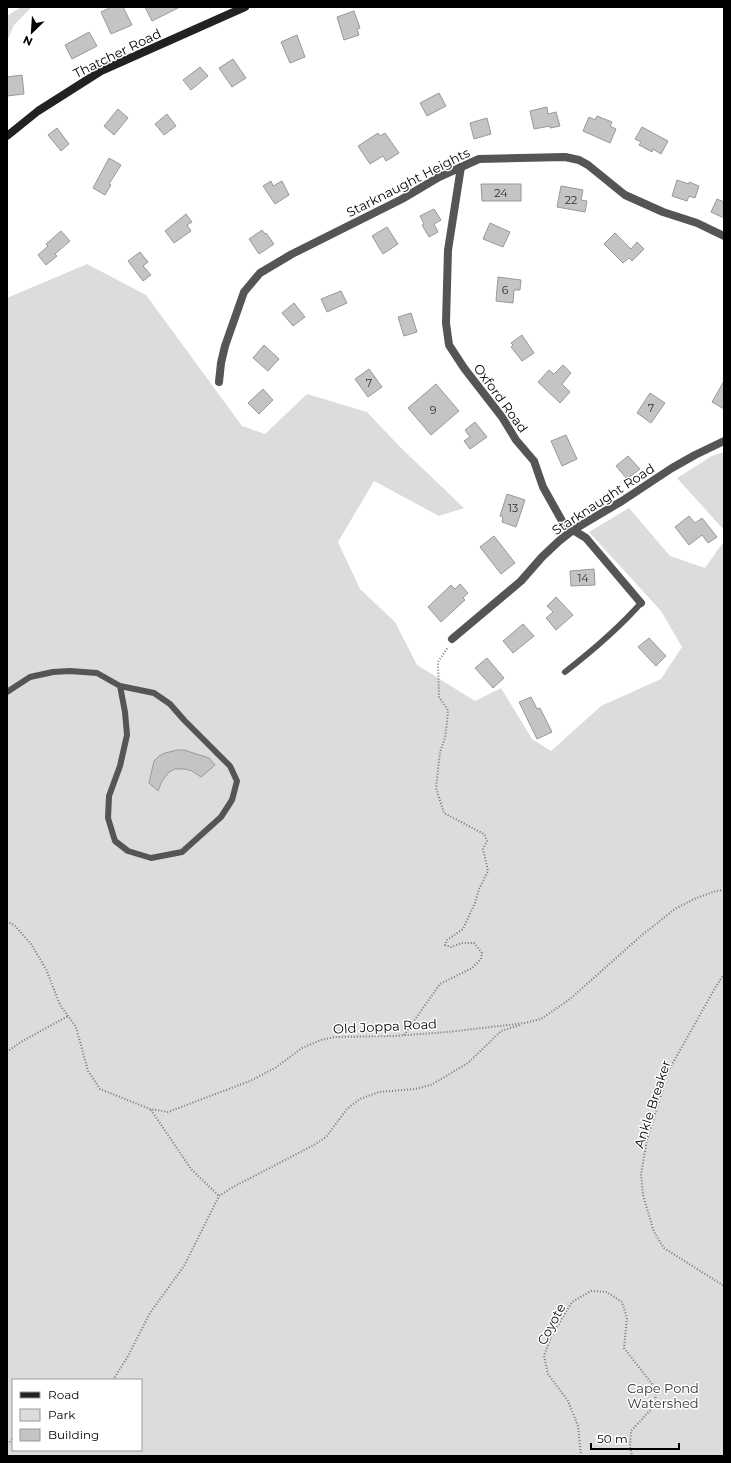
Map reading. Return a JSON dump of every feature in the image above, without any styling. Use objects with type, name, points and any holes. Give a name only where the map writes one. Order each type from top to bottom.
[{"type":"main road","name":"Thatcher Road","points":[[7,136],[38,111],[102,71],[245,7]]},
{"type":"street","name":"Starknaught Heights","points":[[219,382],[225,346],[244,292],[260,273],[292,254],[402,199],[439,177],[478,159],[565,157],[579,160],[588,165],[625,195],[663,212],[697,223],[724,236]]},
{"type":"street","name":"Oxford Road","points":[[461,167],[448,250],[446,323],[449,345],[464,368],[502,417],[516,440],[534,461],[543,487],[566,528],[573,530],[586,538],[641,604]]},
{"type":"street","name":"Starknaught Road","points":[[452,639],[521,581],[558,541],[573,530],[622,501],[672,468],[724,441]]},
{"type":"lane","points":[[565,672],[593,650],[622,624],[641,604]]},
{"type":"lane","points":[[7,692],[30,677],[53,672],[97,673],[120,686],[154,693],[170,704],[230,766],[237,780],[232,800],[221,817],[182,852],[152,858],[128,851],[115,840],[108,818],[109,796],[120,766],[127,735],[125,712],[120,686]]},
{"type":"path","points":[[404,1035],[440,984],[472,968],[481,959],[482,953],[474,943],[462,943],[451,947],[445,945],[447,940],[463,929],[475,903],[478,889],[488,871],[483,849],[487,841],[484,834],[444,813],[436,788],[440,752],[445,738],[448,710],[439,697],[438,662],[452,639]]},
{"type":"path","name":"Old Joppa Road","points":[[7,921],[15,926],[31,944],[46,969],[60,1005],[76,1028],[88,1071],[100,1089],[150,1110],[168,1112],[250,1080],[274,1068],[302,1048],[321,1040],[335,1037],[404,1035],[525,1023],[541,1019],[570,1000],[642,935],[676,909],[694,899],[716,891],[724,890]]},
{"type":"path","name":"Ankle Breaker","points":[[724,974],[669,1070],[647,1140],[641,1174],[643,1195],[654,1232],[664,1248],[724,1286]]},
{"type":"path","points":[[7,1052],[19,1043],[68,1016]]},
{"type":"path","points":[[114,1379],[128,1356],[150,1313],[184,1266],[219,1196],[233,1187],[314,1145],[326,1137],[347,1109],[360,1099],[379,1092],[415,1089],[430,1085],[468,1064],[501,1031],[525,1023]]},
{"type":"path","points":[[150,1110],[191,1169],[219,1196]]},
{"type":"path","name":"Coyote","points":[[581,1456],[578,1426],[568,1401],[548,1374],[544,1356],[551,1337],[572,1302],[591,1291],[607,1292],[622,1302],[627,1318],[624,1348],[656,1389],[656,1405],[631,1431],[630,1446],[632,1456]]},
{"type":"green space","points":[[21,7],[32,7],[14,25],[7,41],[7,16]]},
{"type":"green space","name":"Cape Pond Watershed","points":[[87,264],[146,295],[242,426],[265,434],[307,394],[367,412],[400,447],[464,508],[439,516],[374,481],[338,542],[360,589],[395,622],[417,665],[475,701],[501,688],[532,739],[551,751],[601,706],[661,679],[682,647],[661,611],[589,532],[629,508],[670,556],[705,568],[724,541],[724,1456],[7,1456],[7,298]]},
{"type":"green space","points":[[724,452],[724,530],[677,478],[712,456]]},
{"type":"building","points":[[111,7],[123,7],[132,25],[111,34],[101,12]]},
{"type":"building","points":[[145,7],[180,7],[152,21]]},
{"type":"building","points":[[354,11],[360,28],[357,29],[359,35],[344,40],[337,17]]},
{"type":"building","points":[[89,32],[97,46],[72,59],[65,45]]},
{"type":"building","points":[[297,35],[305,57],[290,63],[281,42]]},
{"type":"building","points":[[233,59],[246,78],[232,87],[219,68]]},
{"type":"building","points":[[200,67],[208,76],[191,90],[183,80]]},
{"type":"building","points":[[22,75],[24,94],[7,96],[7,77]]},
{"type":"building","points":[[439,93],[446,106],[427,116],[420,103]]},
{"type":"building","points":[[547,107],[548,114],[556,112],[560,126],[534,129],[530,111]]},
{"type":"building","points":[[118,109],[128,118],[114,135],[104,126]]},
{"type":"building","points":[[167,114],[176,126],[164,135],[155,124]]},
{"type":"building","points":[[597,116],[612,122],[610,126],[616,129],[610,143],[583,131],[589,117],[595,120]]},
{"type":"building","points":[[487,118],[491,134],[474,139],[470,123]]},
{"type":"building","points":[[642,127],[668,141],[661,154],[653,149],[652,152],[639,145],[641,142],[635,139]]},
{"type":"building","points":[[57,128],[69,144],[61,151],[48,135]]},
{"type":"building","points":[[378,133],[380,136],[385,133],[399,153],[386,161],[383,156],[370,164],[358,146]]},
{"type":"building","points":[[109,158],[121,165],[109,184],[111,185],[105,195],[93,188]]},
{"type":"building","points":[[677,180],[689,184],[689,182],[699,186],[695,198],[689,196],[687,201],[672,196]]},
{"type":"building","points":[[271,181],[273,186],[282,181],[289,195],[275,204],[263,186]]},
{"type":"building","points":[[481,184],[521,184],[521,201],[482,201]]},
{"type":"building","points":[[561,186],[583,190],[581,200],[587,201],[585,212],[557,207]]},
{"type":"building","points":[[717,199],[724,202],[724,218],[711,212]]},
{"type":"building","points":[[434,209],[441,220],[434,224],[438,232],[429,237],[422,225],[424,224],[420,216]]},
{"type":"building","points":[[186,214],[192,222],[187,225],[191,231],[174,243],[165,231]]},
{"type":"building","points":[[490,223],[510,232],[503,247],[483,239]]},
{"type":"building","points":[[387,227],[398,244],[383,254],[372,236]]},
{"type":"building","points":[[262,230],[274,244],[259,254],[249,239]]},
{"type":"building","points":[[61,231],[70,241],[55,254],[57,256],[46,265],[38,255],[48,246],[46,244]]},
{"type":"building","points":[[615,233],[631,249],[637,242],[644,249],[632,261],[629,258],[623,263],[604,244]]},
{"type":"building","points":[[140,252],[148,262],[143,266],[151,275],[143,281],[128,261]]},
{"type":"building","points":[[498,277],[521,280],[520,290],[514,290],[513,303],[496,301]]},
{"type":"building","points":[[341,291],[347,303],[327,312],[321,299]]},
{"type":"building","points":[[294,303],[305,317],[293,326],[282,313]]},
{"type":"building","points":[[411,313],[417,332],[404,336],[398,317]]},
{"type":"building","points":[[522,335],[534,353],[522,361],[511,347],[513,345],[511,343]]},
{"type":"building","points":[[264,345],[279,359],[268,371],[253,358]]},
{"type":"building","points":[[563,365],[571,373],[562,384],[570,392],[560,403],[538,382],[549,370],[554,374]]},
{"type":"building","points":[[369,369],[382,387],[368,397],[355,379]]},
{"type":"building","points":[[724,381],[724,409],[712,402]]},
{"type":"building","points":[[436,384],[459,411],[431,435],[408,408]]},
{"type":"building","points":[[263,389],[273,400],[259,414],[248,403]]},
{"type":"building","points":[[650,393],[665,403],[651,423],[637,413]]},
{"type":"building","points":[[475,422],[487,437],[470,449],[464,441],[470,437],[465,430]]},
{"type":"building","points":[[566,435],[577,459],[562,466],[551,441]]},
{"type":"building","points":[[628,456],[640,469],[627,479],[616,466]]},
{"type":"building","points":[[507,494],[525,500],[516,527],[502,522],[503,517],[500,516]]},
{"type":"building","points":[[689,516],[695,523],[702,518],[717,537],[708,543],[702,535],[689,545],[675,527]]},
{"type":"building","points":[[494,536],[515,563],[501,574],[480,547]]},
{"type":"building","points":[[594,569],[595,585],[571,586],[570,571]]},
{"type":"building","points":[[460,584],[468,593],[463,598],[465,600],[441,622],[428,607],[451,585],[455,589]]},
{"type":"building","points":[[556,597],[573,615],[556,630],[546,618],[553,612],[547,606]]},
{"type":"building","points":[[523,624],[534,636],[513,653],[503,641]]},
{"type":"building","points":[[649,638],[666,656],[656,666],[638,647]]},
{"type":"building","points":[[487,658],[504,678],[493,688],[475,668]]},
{"type":"building","points":[[531,697],[537,709],[540,708],[552,732],[537,739],[519,702]]},
{"type":"building","points":[[184,750],[209,758],[215,765],[201,777],[192,771],[175,769],[169,772],[162,781],[158,791],[149,783],[154,761],[165,753]]}]
